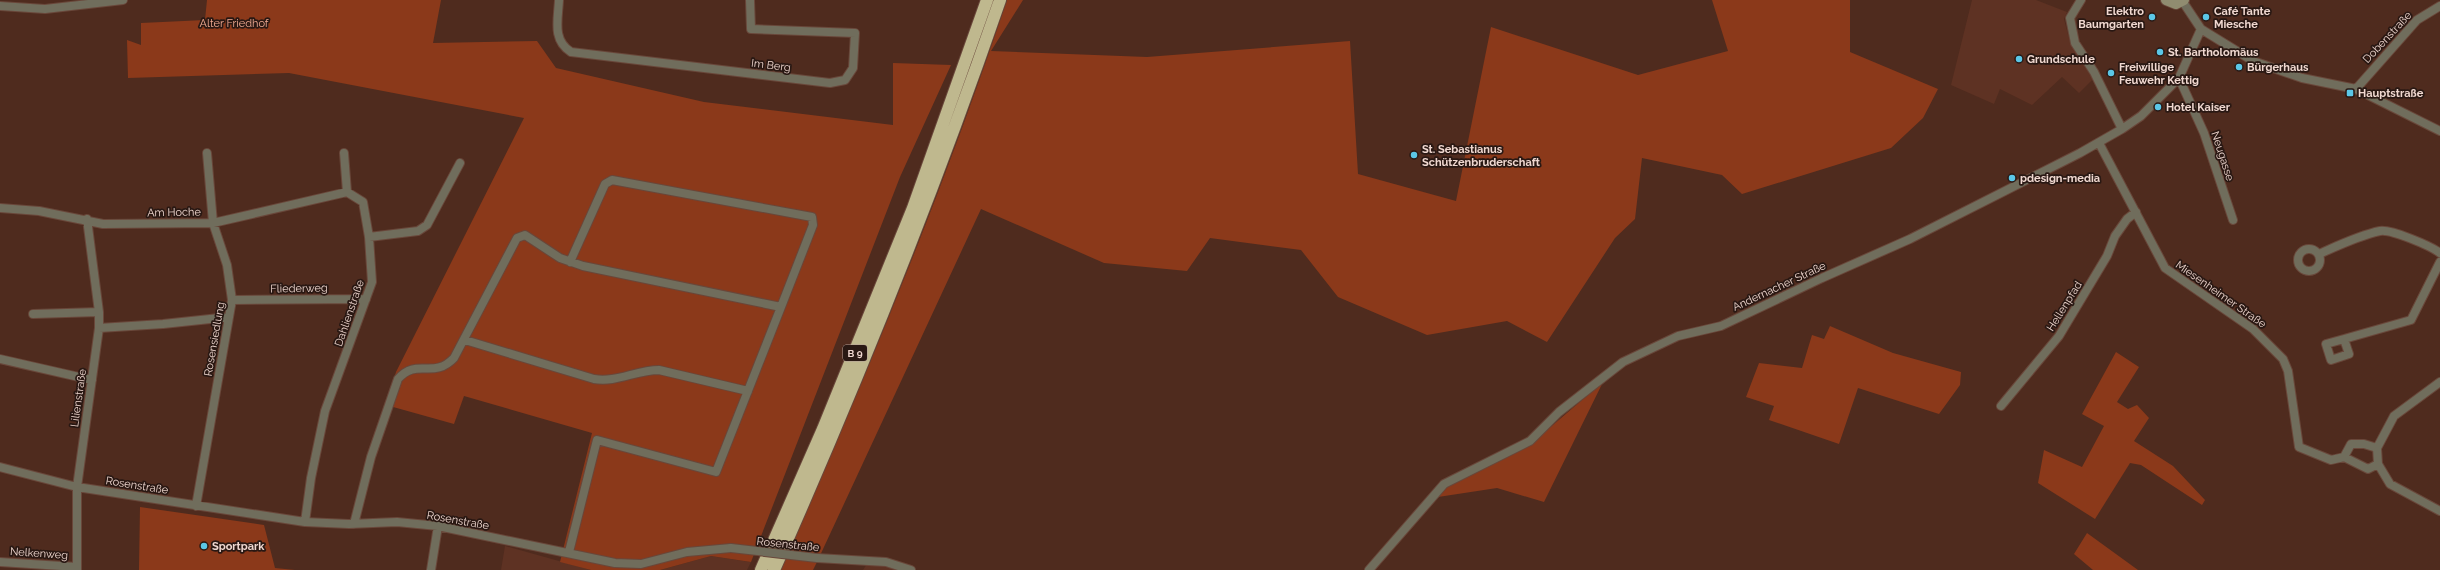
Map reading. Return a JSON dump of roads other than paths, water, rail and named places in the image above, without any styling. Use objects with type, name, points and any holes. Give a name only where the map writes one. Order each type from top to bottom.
[{"type":"highway","name":"B 9","points":[[774,570],[880,323],[947,134],[987,0]]},
{"type":"highway","name":"B 9","points":[[761,570],[947,134],[1000,0]]},
{"type":"street","points":[[0,6],[45,9],[123,0]]},
{"type":"street","name":"Im Berg","points":[[559,0],[557,38],[563,47],[571,52],[830,83],[845,80],[853,68],[855,33],[751,30],[750,0]]},
{"type":"street","points":[[2081,0],[2070,18],[2075,43],[2094,72],[2122,129]]},
{"type":"street","points":[[2166,0],[2176,4],[2183,1],[2201,29],[2253,61],[2302,78],[2356,89],[2440,131]]},
{"type":"street","name":"Dobenstraße","points":[[2356,89],[2417,20],[2438,4]]},
{"type":"street","name":"Andernacher Straße","points":[[1369,570],[1444,484],[1530,441],[1559,412],[1623,362],[1678,336],[1728,323],[1822,278],[1910,239],[2098,144],[2122,129],[2141,116],[2179,78],[2201,29]]},
{"type":"street","name":"Neugasse","points":[[2179,78],[2204,133],[2233,220]]},
{"type":"street","name":"Miesenheimer Straße","points":[[2098,144],[2165,268],[2254,329],[2283,359],[2288,371],[2299,447],[2331,460],[2344,457],[2368,469],[2378,464]]},
{"type":"street","points":[[344,152],[347,192],[363,202],[369,237],[418,231],[427,225],[460,163]]},
{"type":"street","name":"Rosensiedlung","points":[[196,506],[232,300],[227,265],[213,223],[207,153]]},
{"type":"street","points":[[569,552],[597,440],[716,472],[813,225],[812,217],[612,180],[605,184],[570,262]]},
{"type":"street","name":"Am Hoche","points":[[0,208],[39,211],[87,219],[103,224],[213,223],[347,192]]},
{"type":"street","name":"Hellenpfad","points":[[2001,406],[2059,336],[2107,256],[2115,236],[2127,219],[2136,212]]},
{"type":"street","name":"Lilienstraße","points":[[77,568],[77,487],[99,328],[99,312],[87,219]]},
{"type":"street","points":[[2319,254],[2381,231],[2394,233],[2422,243],[2440,253]]},
{"type":"street","points":[[354,524],[371,457],[398,379],[403,373],[413,369],[437,369],[446,367],[465,340],[517,238],[525,235],[570,262],[622,275],[781,306]]},
{"type":"street","name":"Dahlienstraße","points":[[305,522],[311,478],[325,412],[372,282],[369,237]]},
{"type":"street","points":[[2344,339],[2411,320],[2440,262]]},
{"type":"street","name":"Fliederweg","points":[[232,300],[366,299]]},
{"type":"street","points":[[33,314],[99,312]]},
{"type":"street","points":[[99,328],[163,324],[229,316]]},
{"type":"street","points":[[465,340],[594,380],[606,381],[646,370],[659,370],[748,391]]},
{"type":"street","points":[[0,359],[92,380]]},
{"type":"street","points":[[2440,382],[2394,416],[2377,448],[2378,464],[2390,484],[2440,511]]},
{"type":"street","points":[[2344,457],[2351,444],[2364,444],[2377,448]]},
{"type":"street","name":"Rosenstraße","points":[[0,467],[77,487],[305,522],[354,524],[397,522],[438,526],[569,552],[615,563],[642,564],[687,552],[731,548],[818,558],[886,562],[911,570]]},
{"type":"street","points":[[431,570],[438,526]]},
{"type":"street","name":"Nelkenweg","points":[[0,562],[77,568]]},
{"type":"place","name":"Elektro Baumgarten","points":[[2152,17]]},
{"type":"place","name":"Café Tante Miesche","points":[[2206,17]]},
{"type":"place","name":"St. Bartholomäus","points":[[2160,52]]},
{"type":"place","name":"Grundschule","points":[[2019,59]]},
{"type":"place","name":"Bürgerhaus","points":[[2239,67]]},
{"type":"place","name":"Freiwillige Feuwehr Kettig","points":[[2111,73]]},
{"type":"place","name":"Hauptstraße","points":[[2350,93]]},
{"type":"place","name":"Hotel Kaiser","points":[[2158,107]]},
{"type":"place","name":"St. Sebastianus Schützenbruderschaft","points":[[1414,155]]},
{"type":"place","name":"pdesign-media","points":[[2012,178]]},
{"type":"place","name":"Sportpark","points":[[204,546]]},
{"type":"park label","name":"Alter Friedhof","points":[[234,23]]}]
